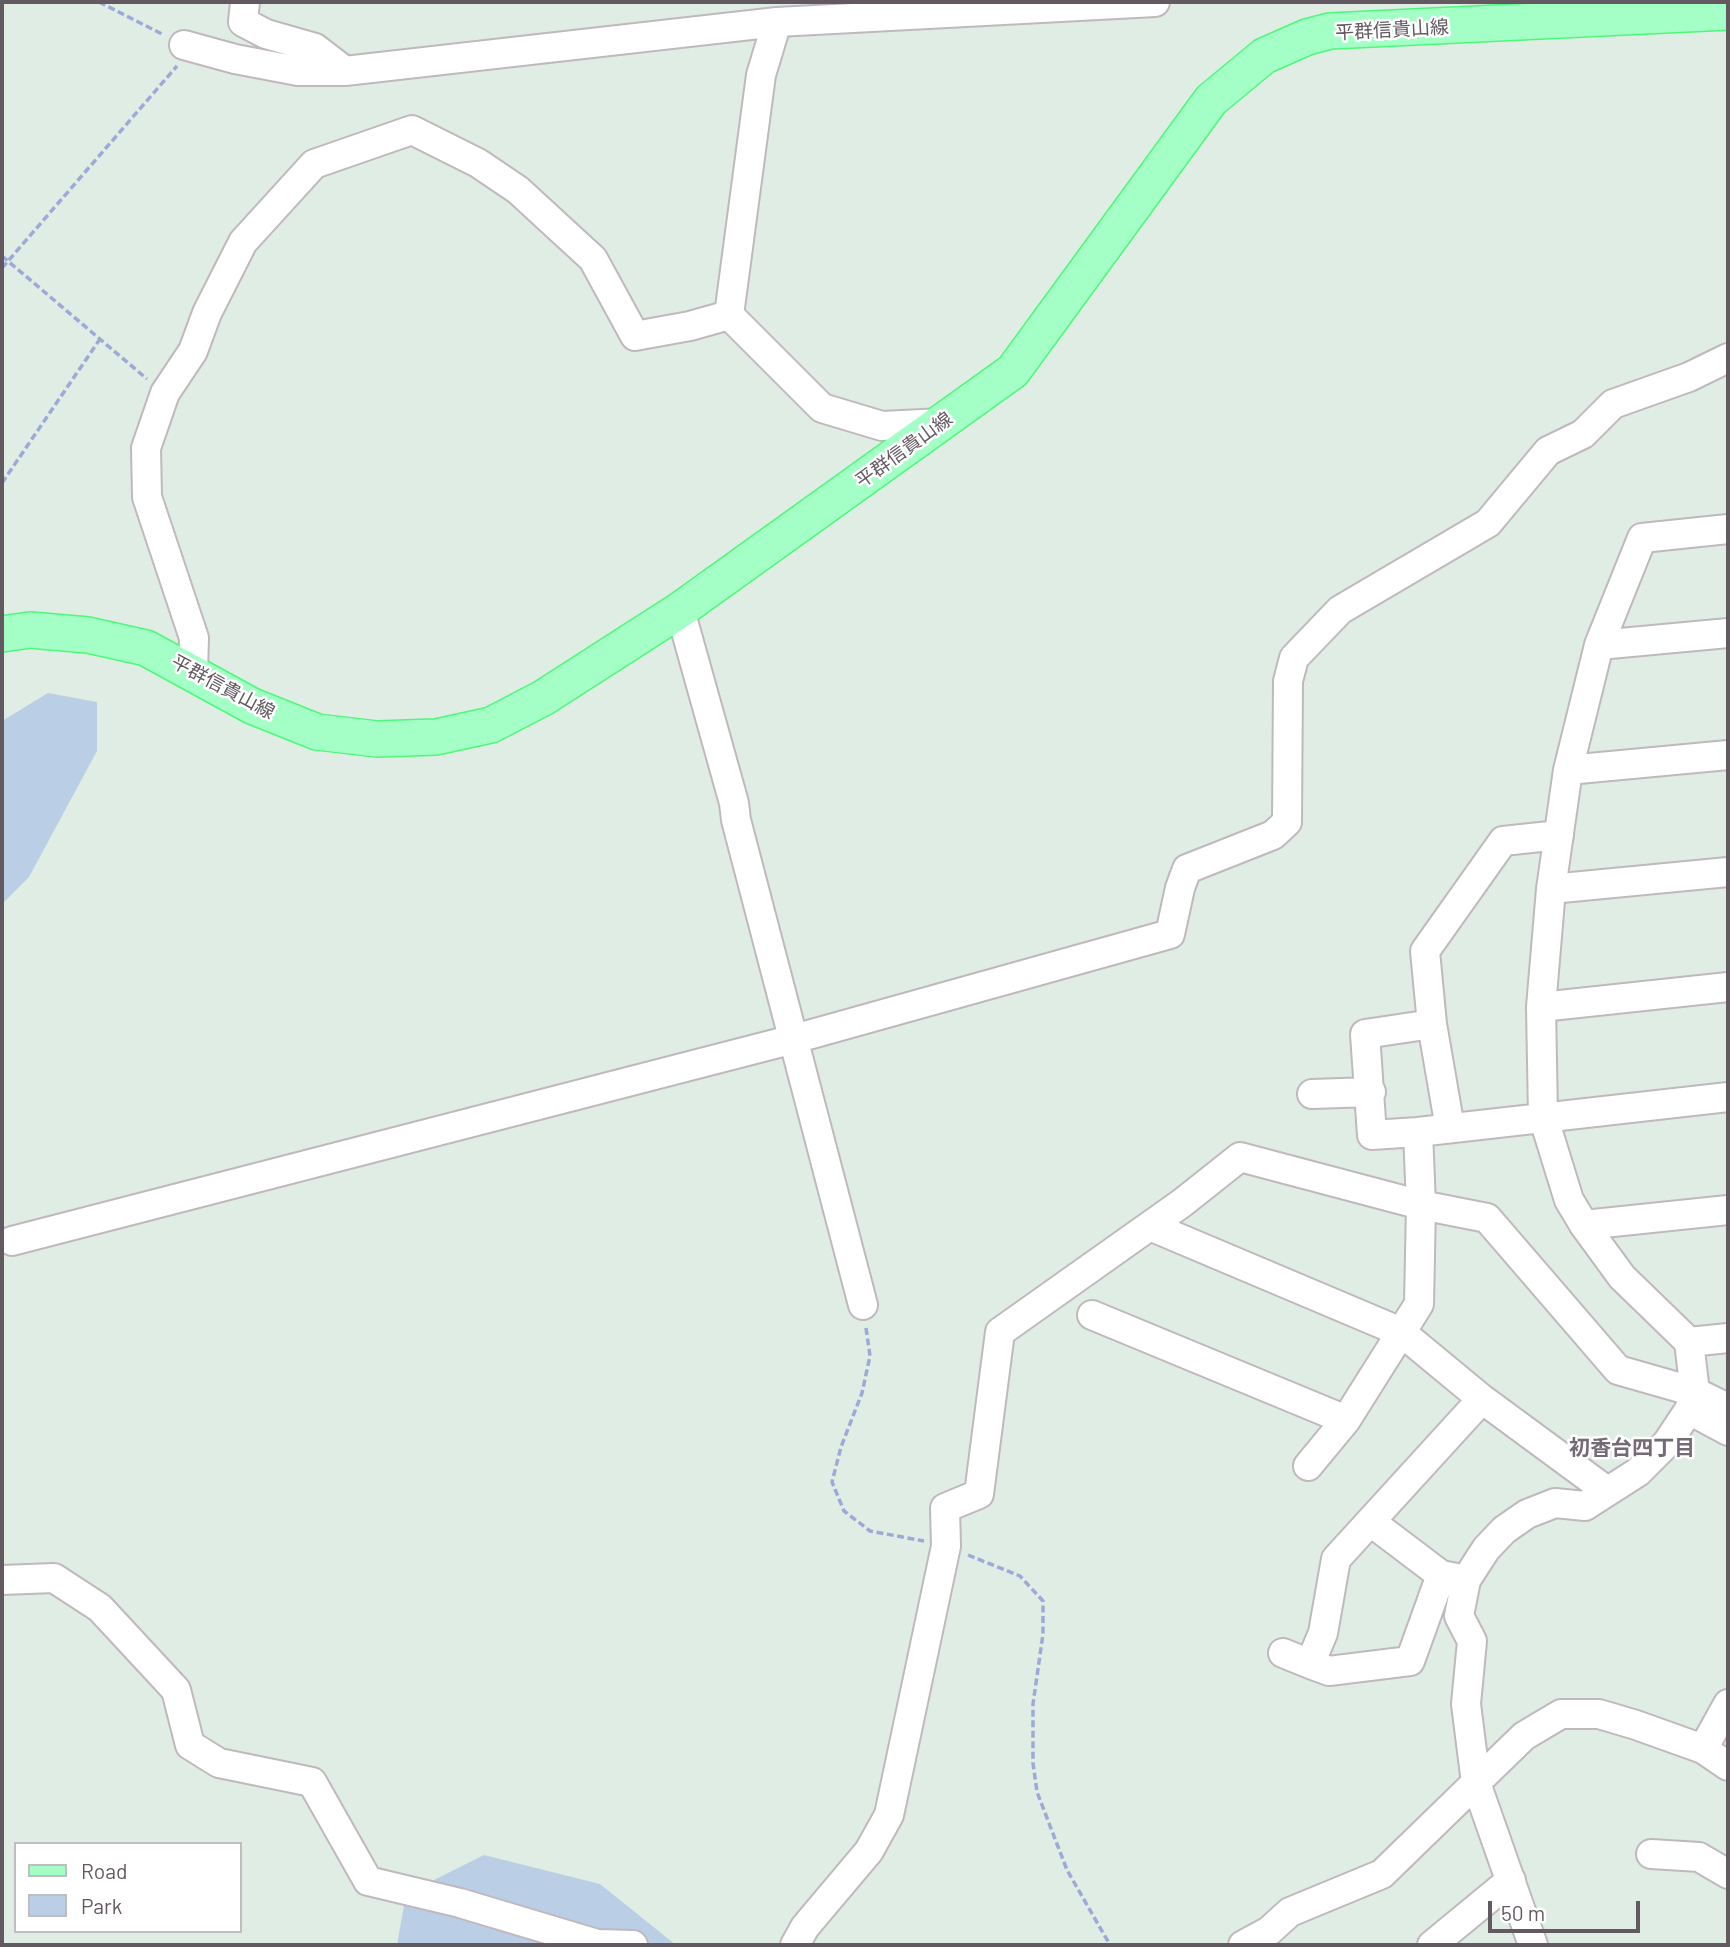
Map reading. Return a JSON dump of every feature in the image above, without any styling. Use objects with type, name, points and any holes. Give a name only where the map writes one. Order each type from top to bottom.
[{"type":"main road","name":"平群信貴山線","points":[[2,634],[30,630],[88,635],[146,648],[193,671],[252,706],[317,732],[377,739],[436,737],[491,725],[543,698],[680,610],[1013,371],[1211,100],[1245,69],[1264,56],[1307,37],[1330,32],[1605,10],[1728,12]]},
{"type":"street","points":[[245,2],[243,22],[265,34],[315,48],[345,71]]},
{"type":"street","points":[[184,45],[235,60],[298,71],[345,71],[777,22],[1155,2]]},
{"type":"street","points":[[729,315],[761,75],[777,22]]},
{"type":"street","points":[[193,671],[194,638],[147,497],[146,448],[165,393],[193,351],[206,313],[243,242],[314,164],[412,130],[478,163],[518,190],[593,259],[635,336],[691,326],[729,315]]},
{"type":"street","points":[[729,315],[822,408],[882,426],[942,423]]},
{"type":"street","points":[[12,1241],[794,1039],[1170,934],[1187,869],[1273,835],[1287,822],[1288,681],[1294,658],[1340,610],[1488,523],[1548,452],[1583,434],[1613,404],[1689,377],[1728,358]]},
{"type":"street","points":[[1283,1653],[1329,1671],[1409,1661],[1453,1577],[1504,1530],[1527,1514],[1555,1503],[1585,1506],[1638,1472],[1667,1443],[1692,1401],[1689,1342],[1622,1277],[1569,1200],[1543,1116],[1541,1007],[1551,889],[1568,770],[1599,645],[1642,538],[1728,529]]},
{"type":"street","points":[[680,610],[734,803],[736,820],[863,1305]]},
{"type":"street","points":[[1599,645],[1728,633]]},
{"type":"street","points":[[1568,770],[1728,755]]},
{"type":"street","points":[[1450,1128],[1432,1024],[1425,951],[1503,841],[1559,835]]},
{"type":"street","points":[[1551,889],[1728,872]]},
{"type":"street","points":[[1541,1007],[1728,987]]},
{"type":"street","points":[[1432,1024],[1364,1034],[1371,1092],[1372,1135],[1728,1097]]},
{"type":"street","points":[[1312,1094],[1371,1092]]},
{"type":"street","points":[[1308,1466],[1346,1420],[1419,1304],[1421,1205],[1418,1132]]},
{"type":"street","points":[[783,1945],[795,1945],[805,1927],[869,1851],[889,1815],[906,1746],[946,1546],[945,1508],[979,1494],[1000,1332],[1150,1226],[1240,1157],[1421,1205],[1487,1218],[1618,1370],[1692,1401],[1728,1408]]},
{"type":"street","points":[[1584,1225],[1728,1210]]},
{"type":"street","points":[[1150,1226],[1401,1332],[1482,1399],[1607,1491]]},
{"type":"street","points":[[1092,1315],[1346,1420]]},
{"type":"street","points":[[1689,1342],[1728,1338]]},
{"type":"street","points":[[1310,1664],[1323,1633],[1336,1559],[1482,1399]]},
{"type":"street","points":[[1692,1401],[1728,1431]]},
{"type":"street","points":[[1371,1521],[1453,1577],[1459,1616],[1472,1641],[1466,1704],[1476,1783],[1533,1945]]},
{"type":"street","points":[[2,1580],[54,1578],[100,1608],[176,1690],[190,1745],[219,1763],[312,1782],[368,1881],[460,1903],[597,1944],[633,1945]]},
{"type":"street","points":[[1703,1749],[1728,1704]]},
{"type":"street","points":[[1243,1945],[1275,1938],[1290,1912],[1382,1874],[1524,1736],[1561,1714],[1598,1714],[1703,1749],[1728,1766]]},
{"type":"street","points":[[1651,1854],[1699,1857],[1728,1874]]},
{"type":"street","points":[[1432,1945],[1511,1880]]},
{"type":"path","points":[[2,268],[177,66],[184,45],[99,2]]},
{"type":"path","points":[[2,256],[165,393]]},
{"type":"path","points":[[2,483],[100,338]]},
{"type":"path","points":[[863,1305],[870,1356],[862,1393],[841,1447],[832,1482],[844,1511],[870,1531],[946,1546],[1020,1576],[1043,1601],[1043,1634],[1033,1704],[1033,1763],[1037,1792],[1067,1870],[1110,1945]]},
{"type":"green space","points":[[48,693],[97,702],[97,751],[29,877],[2,904],[2,721]]},
{"type":"green space","points":[[484,1855],[600,1884],[676,1945],[397,1945],[406,1894]]},
{"type":"district","name":"初香台四丁目","points":[[1632,1448]]}]
